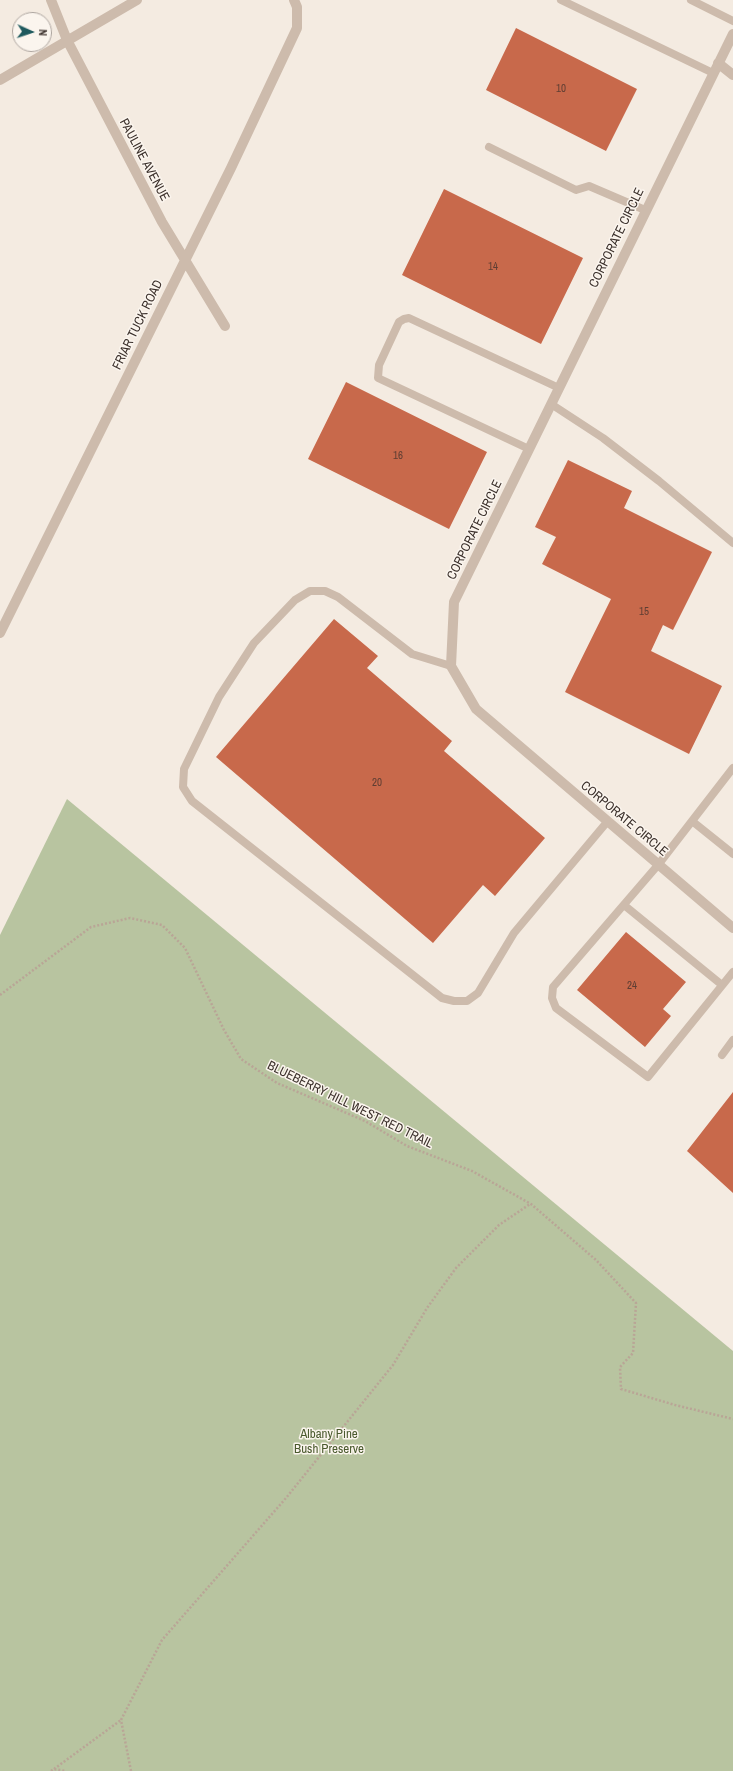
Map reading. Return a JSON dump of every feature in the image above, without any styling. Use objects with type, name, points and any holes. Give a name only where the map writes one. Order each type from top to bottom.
[{"type":"street","name":"PAULINE AVENUE","points":[[51,0],[67,40],[162,222],[225,326]]},
{"type":"street","points":[[0,80],[137,0]]},
{"type":"street","name":"FRIAR TUCK ROAD","points":[[0,633],[231,168],[297,28],[297,7],[294,0]]},
{"type":"street","name":"CORPORATE CIRCLE","points":[[733,34],[645,210],[454,602],[451,666],[476,709],[733,928]]},
{"type":"street","points":[[718,63],[733,75]]},
{"type":"lane","points":[[561,0],[713,73]]},
{"type":"lane","points":[[691,0],[733,21]]},
{"type":"lane","points":[[489,148],[576,190],[589,186],[645,210]]},
{"type":"lane","points":[[529,449],[378,378],[378,365],[399,322],[410,318],[559,388]]},
{"type":"lane","points":[[551,404],[603,438],[646,471],[733,543]]},
{"type":"lane","points":[[451,666],[412,654],[338,597],[325,591],[310,591],[295,600],[254,643],[219,697],[184,769],[183,787],[192,801],[260,855],[442,998],[454,1001],[467,1001],[478,992],[514,933],[607,822]]},
{"type":"lane","points":[[733,768],[658,865],[553,987],[552,998],[556,1008],[648,1078],[733,972]]},
{"type":"lane","points":[[692,821],[733,854]]},
{"type":"lane","points":[[624,905],[722,985]]},
{"type":"lane","points":[[722,1054],[733,1040]]},
{"type":"path","name":"BLUEBERRY HILL WEST RED TRAIL","points":[[0,994],[91,927],[130,918],[162,925],[184,948],[224,1030],[241,1059],[277,1083],[365,1122],[407,1146],[472,1171],[531,1204],[596,1260],[636,1303],[633,1353],[620,1367],[621,1389],[675,1405],[733,1419]]},
{"type":"path","points":[[52,1770],[121,1720],[162,1640],[286,1498],[393,1365],[427,1308],[456,1268],[499,1225],[531,1204]]},
{"type":"path","points":[[121,1720],[131,1771]]},
{"type":"path","points":[[52,1770],[66,1771]]},
{"type":"green space","name":"Albany Pine Bush Preserve","points":[[67,799],[733,1351],[733,1771],[0,1771],[0,935]]},
{"type":"building","points":[[516,28],[637,89],[606,151],[486,90]]},
{"type":"building","points":[[444,189],[583,258],[541,344],[402,275]]},
{"type":"building","points":[[346,382],[487,452],[449,529],[308,459]]},
{"type":"building","points":[[568,460],[632,491],[624,508],[712,552],[673,630],[663,625],[651,651],[722,686],[689,754],[565,692],[611,599],[542,564],[556,537],[535,527]]},
{"type":"building","points":[[334,619],[378,656],[367,668],[452,741],[444,751],[545,838],[495,896],[483,885],[433,943],[216,757]]},
{"type":"building","points":[[626,932],[686,982],[663,1009],[671,1016],[645,1047],[577,990]]},
{"type":"building","points":[[733,1092],[733,1193],[687,1151]]}]
